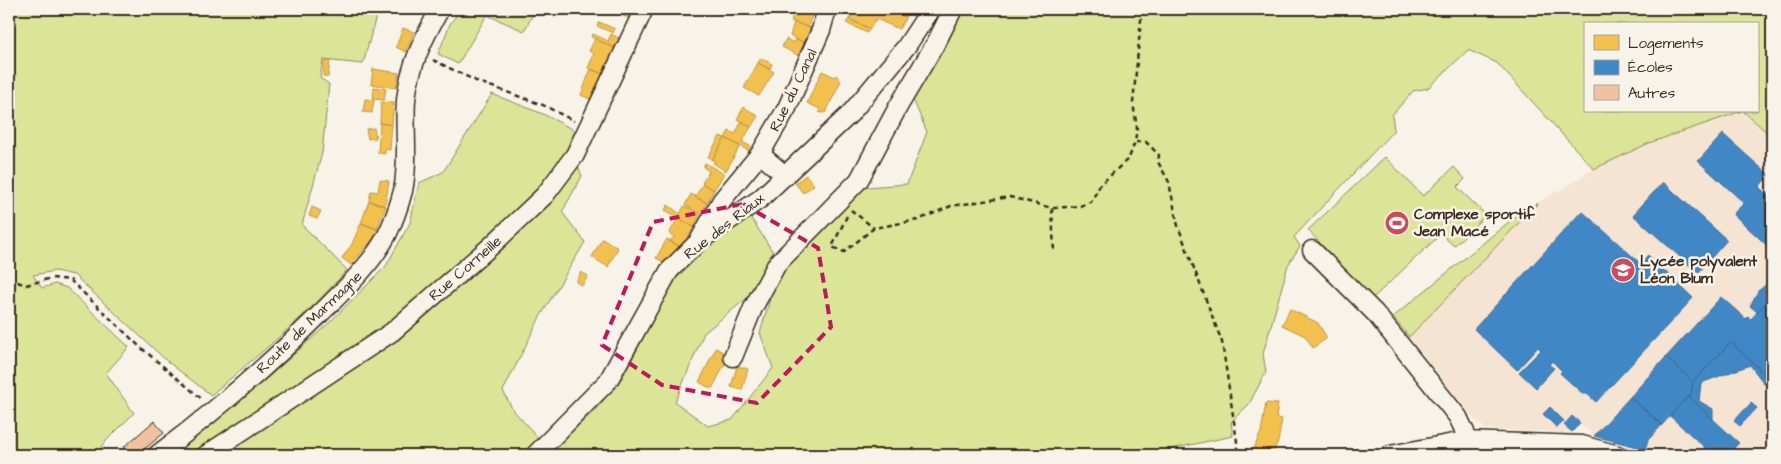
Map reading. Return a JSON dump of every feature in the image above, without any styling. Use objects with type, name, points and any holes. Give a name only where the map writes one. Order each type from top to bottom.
[{"type":"street","name":"Route de Marmagne","points":[[157,455],[254,376],[340,294],[364,268],[385,237],[403,191],[406,163],[406,99],[418,52],[440,9]]},
{"type":"street","name":"Rue Corneille","points":[[206,455],[399,326],[491,246],[545,195],[574,155],[644,9]]},
{"type":"street","name":"Rue du Canal","points":[[699,242],[722,200],[760,154],[788,108],[821,30],[827,9]]},
{"type":"street","name":"Rue des Riaux","points":[[535,455],[608,381],[669,272],[699,242],[760,199],[850,114],[906,47],[931,9]]},
{"type":"street","points":[[733,357],[753,308],[777,264],[859,180],[953,9]]},
{"type":"street","points":[[760,154],[786,176]]},
{"type":"street","points":[[1312,250],[1375,313],[1421,370],[1458,417],[1465,432],[1464,441]]},
{"type":"street","points":[[1390,455],[1464,441],[1582,445],[1618,455]]},
{"type":"path","points":[[9,9],[13,27],[9,89]]},
{"type":"path","points":[[859,180],[850,209],[832,247],[844,252],[874,228],[918,220],[951,206],[1010,197],[1052,208],[1080,206],[1091,202],[1100,185],[1129,158],[1135,142],[1137,128],[1133,103],[1142,9]]},
{"type":"path","points":[[418,52],[443,66],[543,106],[587,128]]},
{"type":"path","points":[[1135,142],[1146,142],[1159,155],[1158,162],[1169,182],[1178,226],[1222,342],[1239,455]]},
{"type":"path","points":[[1052,208],[1054,252]]},
{"type":"path","points":[[850,209],[874,228]]},
{"type":"path","points":[[9,279],[26,284],[52,278],[70,280],[139,346],[214,410]]},
{"type":"highlighted area","points":[[743,204],[818,248],[831,327],[757,403],[662,385],[602,345],[653,222]]},
{"type":"shaded area","name":"Lycée polyvalent Léon Blum","points":[[1739,112],[1743,112],[1772,137],[1772,455],[1698,455],[1687,445],[1677,455],[1667,455],[1594,436],[1580,424],[1571,433],[1486,429],[1474,419],[1409,337],[1538,203],[1594,169],[1649,143]]},
{"type":"green space","points":[[9,9],[378,9],[363,64],[323,60],[320,78],[329,84],[322,153],[302,225],[347,270],[299,319],[211,395],[168,362],[74,275],[55,271],[33,275],[42,288],[55,284],[67,288],[129,347],[106,373],[134,413],[102,445],[100,455],[9,455]]},
{"type":"green space","points":[[461,9],[536,9],[524,31],[487,15],[458,64],[438,54],[450,24]]},
{"type":"green space","points":[[962,9],[1772,9],[1772,137],[1744,112],[1758,112],[1758,22],[1584,22],[1584,112],[1739,112],[1649,143],[1594,169],[1497,63],[1468,50],[1428,88],[1413,91],[1392,115],[1394,130],[1294,237],[1300,246],[1288,265],[1263,354],[1266,372],[1249,404],[1231,422],[1233,436],[1142,455],[547,455],[595,410],[622,378],[676,276],[702,249],[751,218],[773,252],[747,298],[704,333],[675,402],[708,426],[732,420],[773,368],[760,333],[779,268],[843,201],[866,187],[907,184],[927,132],[912,97]]},
{"type":"green space","points":[[492,94],[543,114],[578,132],[571,152],[520,211],[389,330],[195,455],[168,455],[258,386],[328,324],[386,266],[410,223],[419,183],[443,172]]},
{"type":"green space","name":"Complexe sportif Jean Macé","points":[[1385,157],[1423,196],[1454,167],[1465,179],[1457,187],[1486,215],[1454,246],[1441,234],[1372,299],[1308,230]]},
{"type":"green space","points":[[576,162],[582,176],[562,212],[585,242],[540,317],[503,391],[513,410],[542,442],[526,455],[218,455],[381,350],[423,318],[528,223]]},
{"type":"green space","points":[[1538,203],[1409,337],[1393,317],[1516,216]]},
{"type":"building: Logements","points":[[618,9],[638,9],[633,20],[621,15],[622,13]]},
{"type":"building: Logements","points":[[777,9],[788,9],[785,17],[775,13]]},
{"type":"building: Logements","points":[[800,9],[815,9],[808,26],[815,30],[791,21],[793,15],[797,16]]},
{"type":"building: Logements","points":[[855,9],[888,9],[906,17],[899,29],[876,19],[870,29],[849,19]]},
{"type":"building: Logements","points":[[849,19],[870,29],[867,33],[846,23]]},
{"type":"building: Logements","points":[[599,22],[615,29],[613,33],[597,26]]},
{"type":"building: Logements","points":[[794,22],[815,30],[811,46],[790,36]]},
{"type":"building: Logements","points":[[403,28],[414,32],[406,52],[396,47]]},
{"type":"building: Logements","points":[[593,34],[608,41],[611,34],[623,40],[619,50],[591,37]]},
{"type":"building: Logements","points":[[595,39],[619,50],[607,76],[588,68],[594,54],[589,51]]},
{"type":"building: Logements","points":[[786,39],[794,43],[796,39],[811,46],[807,60],[782,47]]},
{"type":"building: Logements","points":[[761,58],[772,64],[770,69],[758,63]]},
{"type":"building: Logements","points":[[324,61],[330,61],[328,77],[323,76]]},
{"type":"building: Logements","points":[[758,63],[774,72],[759,96],[744,88]]},
{"type":"building: Logements","points":[[373,69],[399,73],[396,88],[371,84]]},
{"type":"building: Logements","points":[[594,70],[607,76],[596,102],[581,95],[590,71]]},
{"type":"building: Logements","points":[[822,71],[835,77],[836,75],[841,81],[826,112],[823,113],[819,112],[820,109],[807,103]]},
{"type":"building: Logements","points":[[374,87],[386,89],[384,100],[373,99]]},
{"type":"building: Logements","points":[[365,99],[374,100],[372,113],[363,112]]},
{"type":"building: Logements","points":[[381,102],[394,103],[392,125],[380,123]]},
{"type":"building: Logements","points":[[744,107],[758,116],[751,127],[737,119]]},
{"type":"building: Logements","points":[[742,121],[751,127],[742,142],[756,149],[753,153],[725,138],[729,131],[735,134]]},
{"type":"building: Logements","points":[[380,123],[392,125],[390,150],[385,149],[385,154],[378,153]]},
{"type":"building: Logements","points":[[374,128],[376,138],[368,139],[366,129]]},
{"type":"building: Logements","points":[[720,136],[725,138],[712,160],[708,157]]},
{"type":"building: Logements","points":[[725,138],[740,146],[726,171],[713,163],[715,161],[712,160]]},
{"type":"building: Logements","points":[[705,163],[724,174],[714,190],[702,183],[709,171],[703,167]]},
{"type":"building: Logements","points":[[806,175],[814,185],[803,193],[795,183]]},
{"type":"building: Logements","points":[[380,180],[389,181],[385,206],[369,201],[371,191],[378,192]]},
{"type":"building: Logements","points":[[703,184],[714,190],[707,203],[695,197]]},
{"type":"building: Logements","points":[[691,194],[707,203],[701,214],[685,205]]},
{"type":"building: Logements","points":[[369,201],[386,206],[377,229],[361,223]]},
{"type":"building: Logements","points":[[668,205],[680,214],[684,206],[700,215],[694,227],[665,210]]},
{"type":"building: Logements","points":[[312,207],[321,211],[317,219],[309,216]]},
{"type":"building: Logements","points":[[678,218],[694,227],[682,248],[669,241],[675,237],[669,234]]},
{"type":"building: Logements","points":[[361,223],[377,229],[374,238],[351,265],[342,258],[352,244]]},
{"type":"building: Logements","points":[[602,239],[618,248],[608,267],[592,257]]},
{"type":"building: Logements","points":[[667,239],[680,247],[671,261],[672,267],[656,258]]},
{"type":"building: Logements","points":[[581,272],[588,276],[582,286],[576,282]]},
{"type":"building: Logements","points":[[1290,309],[1318,323],[1327,338],[1313,348],[1305,336],[1282,325]]},
{"type":"building: Logements","points":[[716,348],[729,356],[712,389],[699,382]]},
{"type":"building: Logements","points":[[737,366],[748,369],[742,390],[731,387]]},
{"type":"building: Logements","points":[[1266,403],[1278,404],[1276,418],[1282,419],[1278,442],[1271,455],[1251,455],[1261,432]]},
{"type":"building: Écoles","points":[[1723,134],[1769,175],[1759,187],[1772,199],[1772,250],[1733,214],[1744,203],[1698,161]]},
{"type":"building: Écoles","points":[[1663,182],[1727,240],[1698,273],[1633,215]]},
{"type":"building: Écoles","points":[[1582,211],[1640,263],[1648,255],[1693,298],[1596,402],[1585,392],[1583,394],[1560,373],[1562,371],[1552,361],[1549,365],[1554,368],[1536,388],[1519,372],[1541,350],[1538,347],[1517,370],[1474,329]]},
{"type":"building: Écoles","points":[[1772,280],[1772,296],[1757,312],[1750,306],[1758,291]]},
{"type":"building: Écoles","points":[[1772,296],[1772,374],[1769,378],[1731,342],[1693,382],[1666,357],[1721,297],[1746,319],[1748,317],[1751,319]]},
{"type":"building: Écoles","points":[[1731,342],[1769,378],[1772,374],[1772,386],[1769,390],[1750,365],[1701,383],[1699,401],[1713,409],[1713,419],[1690,398],[1693,382]]},
{"type":"building: Écoles","points":[[1666,357],[1693,382],[1690,398],[1688,396],[1662,425],[1630,397]]},
{"type":"building: Écoles","points":[[1688,396],[1739,443],[1727,455],[1713,455],[1670,416]]},
{"type":"building: Écoles","points":[[1630,397],[1662,425],[1648,440],[1645,449],[1594,436]]},
{"type":"building: Écoles","points":[[1751,403],[1757,408],[1740,426],[1734,421]]},
{"type":"building: Écoles","points":[[1550,407],[1564,421],[1557,428],[1543,414]]},
{"type":"building: Écoles","points":[[1572,416],[1580,423],[1572,432],[1564,425]]},
{"type":"building: Autres","points":[[154,421],[164,433],[137,455],[131,455],[124,447]]},
{"type":"place","name":"Complexe sportif Jean Macé","points":[[1397,223]]},
{"type":"place","name":"Lycée polyvalent Léon Blum","points":[[1623,270]]}]
